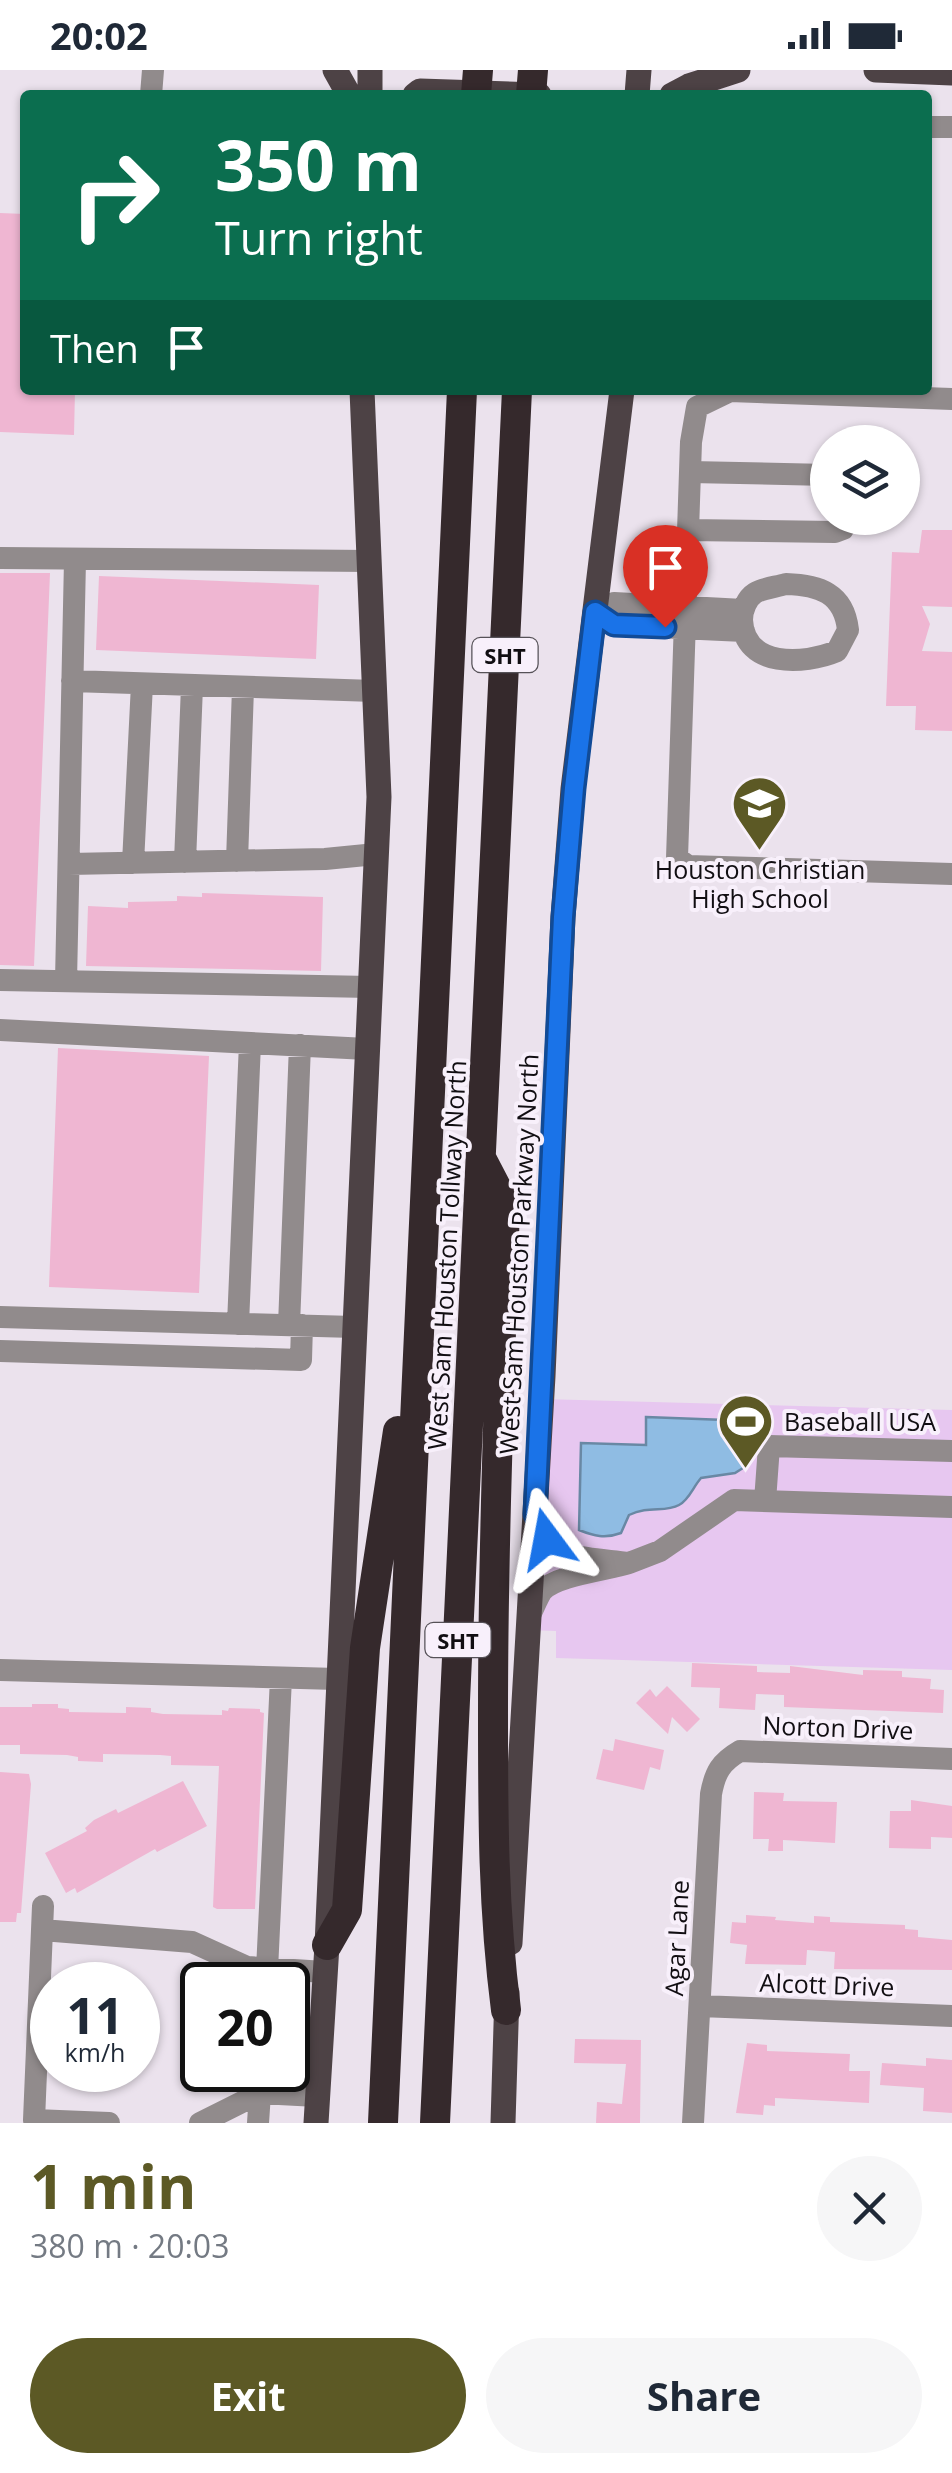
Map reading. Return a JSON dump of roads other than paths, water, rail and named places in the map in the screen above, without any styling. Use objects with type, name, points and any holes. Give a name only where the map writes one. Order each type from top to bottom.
[{"type":"highway","name":"West Sam Houston Tollway North","points":[[383,2123],[462,395]]},
{"type":"highway","name":"West Sam Houston Tollway North","points":[[435,2123],[518,395]]},
{"type":"highway","points":[[481,1158],[506,1204],[493,1716],[495,1911],[506,2010]]},
{"type":"highway","points":[[326,1958],[347,1910],[365,1648],[423,1250]]},
{"type":"main road","points":[[681,90],[738,70]]},
{"type":"main road","points":[[876,70],[952,74]]},
{"type":"main road","points":[[316,2123],[379,796],[362,395]]},
{"type":"main road","name":"West Sam Houston Parkway North","points":[[503,2123],[563,917],[574,788],[622,395]]},
{"type":"street","points":[[721,395],[698,406],[690,472],[677,858],[688,866],[952,874]]},
{"type":"street","points":[[841,395],[952,399]]},
{"type":"street","points":[[690,472],[810,475]]},
{"type":"street","points":[[688,530],[810,532]]},
{"type":"street","points":[[0,558],[369,561]]},
{"type":"street","points":[[66,981],[74,560]]},
{"type":"street","points":[[595,612],[614,603],[685,617],[743,621]]},
{"type":"street","points":[[72,682],[374,692]]},
{"type":"street","points":[[133,863],[142,684]]},
{"type":"street","points":[[185,862],[192,686]]},
{"type":"street","points":[[237,861],[243,688]]},
{"type":"street","points":[[68,864],[325,860],[376,854]]},
{"type":"street","points":[[0,980],[370,987]]},
{"type":"street","points":[[0,1030],[367,1049]]},
{"type":"street","points":[[238,1324],[250,1043]]},
{"type":"street","points":[[0,1351],[302,1360],[296,1325],[300,1045]]},
{"type":"street","points":[[0,1316],[354,1327]]},
{"type":"street","points":[[764,1501],[769,1446],[952,1451]]},
{"type":"street","points":[[529,1616],[543,1590],[564,1578],[599,1572],[660,1552],[734,1500],[952,1506]]},
{"type":"street","points":[[535,1514],[547,1539],[566,1552],[629,1562]]},
{"type":"street","points":[[0,1670],[337,1679]]},
{"type":"street","points":[[274,1962],[281,1678]]},
{"type":"street","name":"Norton Drive","points":[[725,1760],[740,1751],[952,1759]]},
{"type":"street","name":"Agar Lane","points":[[693,2123],[711,1794],[714,1774],[725,1760]]},
{"type":"street","points":[[43,1906],[34,2120],[109,2123]]},
{"type":"street","points":[[42,1930],[192,1942],[235,1962]]},
{"type":"street","points":[[309,1962],[326,1958]]},
{"type":"street","name":"Alcott Drive","points":[[700,2006],[952,2016]]},
{"type":"street","points":[[202,2122],[260,2093],[317,2096]]},
{"type":"street","points":[[258,2123],[260,2093]]},
{"type":"water","points":[[646,1417],[751,1421],[751,1446],[743,1468],[735,1473],[701,1478],[679,1505],[629,1515],[621,1533],[600,1536],[579,1530],[581,1443],[646,1445]]},
{"type":"place","name":"Houston Christian High School","points":[[760,853]]},
{"type":"place","name":"Baseball USA","points":[[745,1470]]}]
